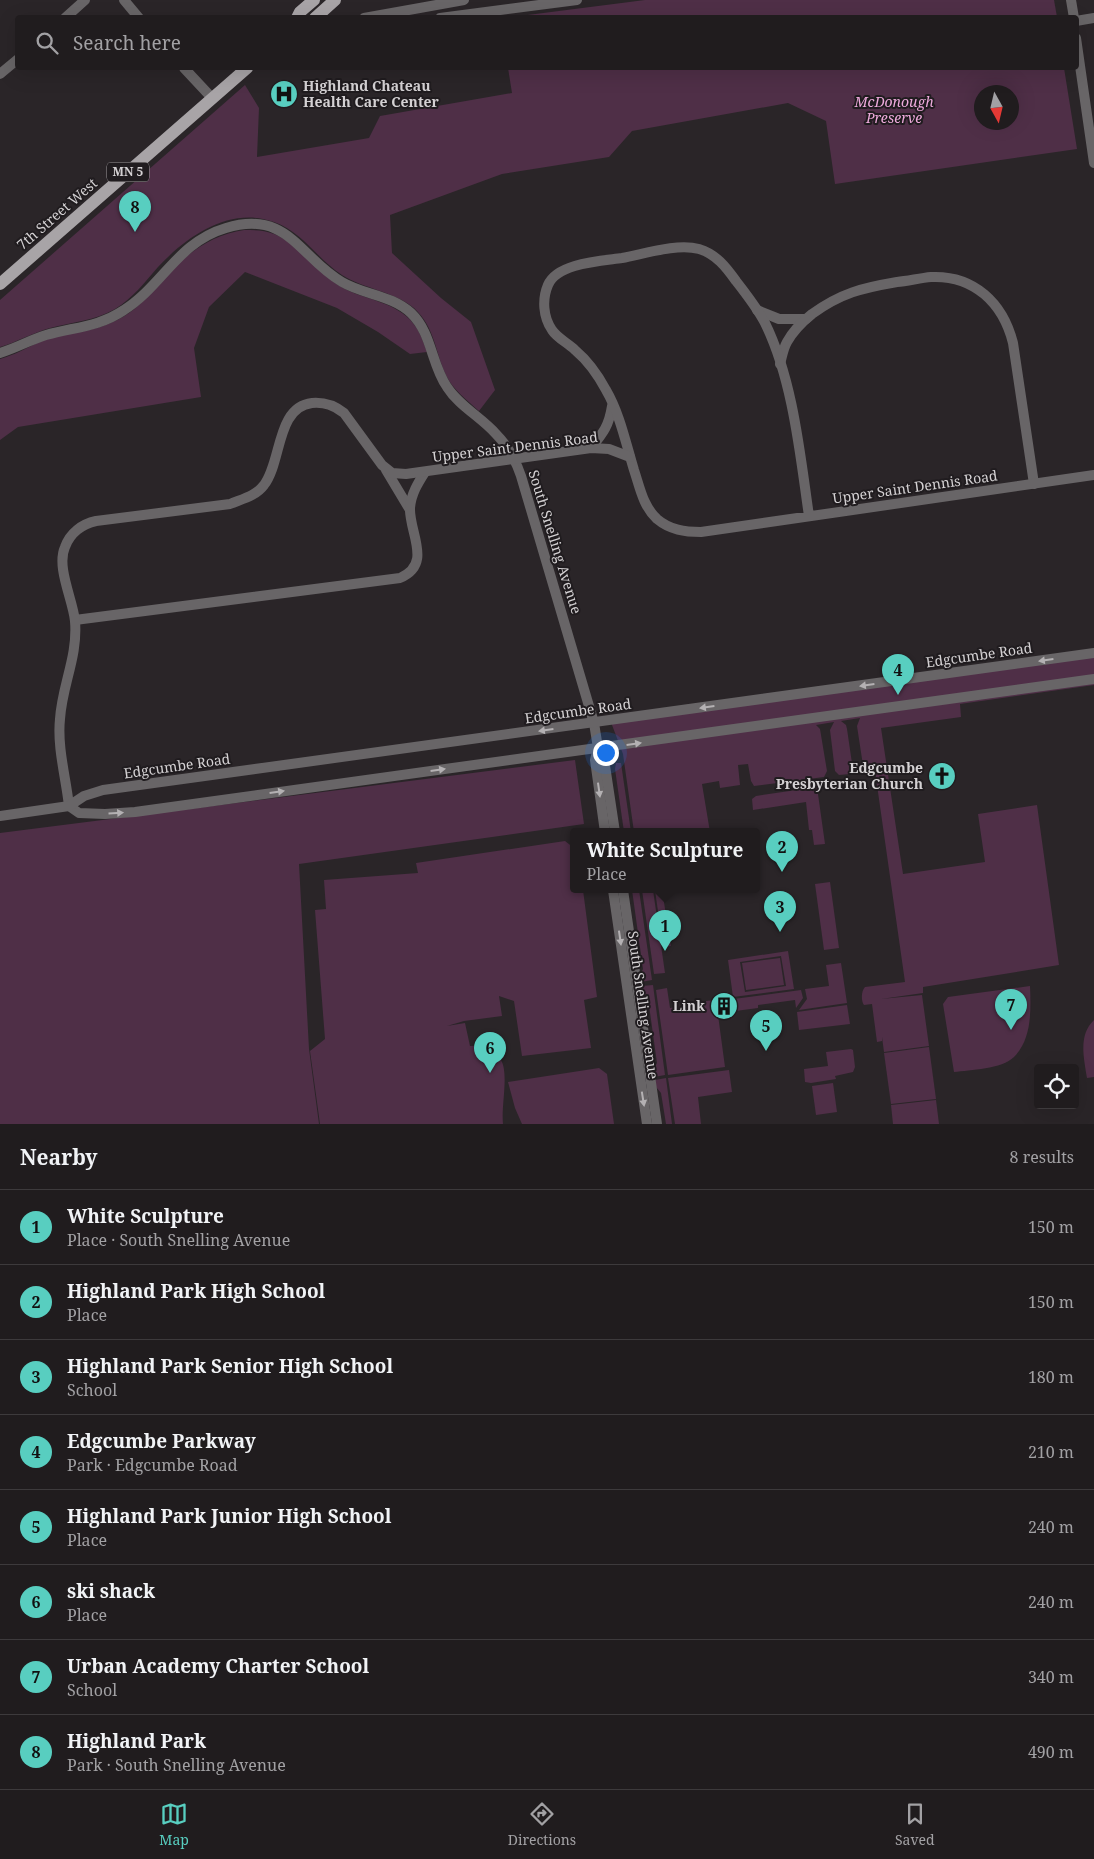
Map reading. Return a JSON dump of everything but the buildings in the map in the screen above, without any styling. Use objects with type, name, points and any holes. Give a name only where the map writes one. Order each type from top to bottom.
[{"type":"main road","points":[[299,15],[314,0]]},
{"type":"main road","points":[[318,15],[335,0]]},
{"type":"main road","name":"7th Street West","points":[[0,284],[245,70]]},
{"type":"street","points":[[68,15],[85,0]]},
{"type":"street","points":[[124,0],[136,15]]},
{"type":"street","points":[[381,15],[464,0]]},
{"type":"street","points":[[463,15],[577,0]]},
{"type":"street","points":[[1071,0],[1074,15]]},
{"type":"street","points":[[1079,20],[1094,18]]},
{"type":"street","points":[[1079,59],[1094,163]]},
{"type":"street","points":[[0,74],[15,62]]},
{"type":"street","points":[[186,70],[212,98]]},
{"type":"street","name":"South Snelling Avenue","points":[[0,353],[34,339],[91,326],[115,316],[135,302],[184,252],[217,231],[244,225],[268,227],[277,230],[295,240],[323,268],[340,281],[360,291],[395,302],[410,312],[425,333],[436,365],[452,395],[497,435],[513,459],[521,476],[594,723],[598,748],[604,759],[614,828]]},
{"type":"street","points":[[630,457],[613,402],[600,378],[589,364],[552,330],[544,302],[548,283],[562,271],[578,265],[680,248],[698,249],[708,252],[724,265],[757,310],[773,343],[797,432],[809,516]]},
{"type":"street","points":[[780,365],[786,344],[794,331],[828,302],[856,290],[927,278],[955,280],[968,284],[986,295],[1004,316],[1013,343],[1034,484]]},
{"type":"street","points":[[757,310],[779,318],[806,319]]},
{"type":"street","points":[[591,448],[605,431],[610,421],[613,402]]},
{"type":"street","points":[[69,806],[59,721],[76,641],[75,620],[62,564],[64,547],[74,532],[82,525],[96,521],[230,504],[245,499],[265,484],[274,465],[286,422],[297,408],[317,403],[328,403],[344,413],[382,465],[410,510]]},
{"type":"street","name":"Upper Saint Dennis Road","points":[[75,620],[400,578],[409,573],[417,562],[418,555],[410,510],[412,495],[425,472],[513,459],[591,448],[610,449],[630,457],[646,504],[658,520],[676,530],[687,532],[701,532],[1094,475]]},
{"type":"street","points":[[382,465],[392,473],[425,472]]},
{"type":"street","name":"Edgcumbe Road","points":[[0,816],[69,806],[84,796],[104,790],[1094,653]]},
{"type":"street","name":"Edgcumbe Road","points":[[69,806],[79,813],[135,812],[1094,679]]},
{"type":"street","name":"South Snelling Avenue","points":[[598,748],[595,760],[604,828]]},
{"type":"street","name":"South Snelling Avenue","points":[[613,893],[647,1124]]},
{"type":"street","name":"South Snelling Avenue","points":[[623,893],[657,1124]]},
{"type":"green space","points":[[645,0],[1054,0],[1057,15],[528,15]]},
{"type":"green space","name":"McDonough Preserve","points":[[508,70],[1064,70],[1077,149],[835,184],[826,121],[788,103],[632,131],[609,157],[502,174],[390,215],[392,253],[441,298],[471,322],[495,390],[479,411],[452,385],[442,366],[430,331],[421,315],[414,308],[406,302],[342,275],[293,232],[274,222],[258,218],[241,218],[226,221],[196,235],[158,267],[127,300],[107,313],[91,319],[43,330],[0,347],[0,300],[245,85],[259,108],[257,157],[369,138],[380,116],[512,93]]},
{"type":"green space","points":[[244,230],[256,230],[274,234],[292,245],[325,275],[343,288],[384,303],[399,311],[417,328],[427,352],[410,354],[378,332],[337,308],[245,272],[209,307],[194,348],[201,397],[18,427],[0,440],[0,359],[42,341],[97,328],[118,319],[140,304],[169,272],[194,251],[223,235]]},
{"type":"green space","points":[[1094,649],[1094,685],[960,704],[961,717],[881,728],[903,874],[985,862],[978,814],[1037,805],[1059,965],[923,987],[923,993],[881,999],[922,995],[929,1046],[884,1052],[882,1037],[882,1041],[877,1042],[872,1004],[864,1005],[862,993],[865,987],[905,982],[875,771],[864,772],[857,726],[860,718],[841,721],[846,725],[847,729],[853,770],[850,774],[839,775],[835,771],[830,730],[834,722],[816,725],[820,729],[827,771],[824,777],[754,786],[751,781],[748,764],[738,765],[740,785],[720,788],[719,781],[702,784],[709,828],[633,828],[623,754],[609,717]]},
{"type":"green space","points":[[575,760],[584,824],[299,864],[309,1049],[319,1124],[0,1124],[0,833]]},
{"type":"green space","points":[[616,763],[621,763],[630,828],[623,828],[615,769]]},
{"type":"green space","points":[[817,787],[825,844],[814,845],[812,830],[809,830],[806,802],[753,810],[752,799],[756,796]]},
{"type":"green space","points":[[565,841],[570,845],[570,893],[583,893],[597,997],[584,1000],[591,1048],[522,1056],[514,1001],[499,996],[502,1016],[464,1021],[447,1026],[465,1023],[470,1046],[487,1045],[501,1060],[505,1082],[503,1124],[320,1124],[310,1051],[325,1039],[315,910],[326,909],[324,880],[418,873],[416,863]]},
{"type":"green space","points":[[830,882],[839,948],[824,950],[815,884]]},
{"type":"green space","points":[[632,893],[639,893],[652,980],[641,982],[640,976],[643,969]]},
{"type":"green space","points":[[642,893],[653,893],[665,973],[654,974]]},
{"type":"green space","points":[[655,893],[662,893],[671,946],[663,947]]},
{"type":"green space","points":[[788,951],[794,989],[733,997],[728,960]],"holes":[[[781,956],[786,986],[745,992],[740,962]]]},
{"type":"green space","points":[[780,958],[784,985],[746,990],[742,963]]},
{"type":"green space","points":[[841,963],[847,1003],[799,1010],[807,999],[805,989],[829,986],[826,965]]},
{"type":"green space","points":[[653,985],[665,1075],[654,1077],[653,1070],[657,1063],[648,998],[643,992],[642,986]]},
{"type":"green space","points":[[1030,986],[1030,1014],[1027,1033],[1020,1050],[1014,1057],[1009,1061],[994,1066],[954,1072],[943,1004],[948,997]]},
{"type":"green space","points":[[667,988],[670,1008],[716,1000],[725,1067],[668,1075],[656,990]]},
{"type":"green space","points":[[801,990],[803,998],[796,1008],[795,1000],[758,1005],[758,1008],[728,1012],[726,1000]]},
{"type":"green space","points":[[847,1005],[850,1024],[799,1030],[797,1012]]},
{"type":"green space","points":[[1094,1020],[1094,1077],[1087,1078],[1083,1047],[1086,1033]]},
{"type":"green space","points":[[929,1047],[936,1099],[891,1104],[884,1053]]},
{"type":"green space","points":[[853,1050],[855,1067],[853,1072],[835,1076],[836,1079],[811,1083],[805,1082],[804,1069],[828,1066],[826,1052]]},
{"type":"green space","points":[[599,1068],[607,1074],[614,1124],[522,1124],[515,1108],[508,1082]]},
{"type":"green space","points":[[729,1070],[732,1092],[698,1097],[701,1124],[675,1124],[668,1078]]},
{"type":"green space","points":[[666,1078],[672,1124],[666,1124],[661,1093],[656,1087],[655,1080]]},
{"type":"green space","points":[[833,1083],[837,1112],[816,1115],[812,1086]]},
{"type":"green space","points":[[936,1100],[939,1124],[893,1124],[891,1105]]},
{"type":"place","name":"Highland Chateau Health Care Center","points":[[284,94]]},
{"type":"place","name":"Highland Park","points":[[135,232]]},
{"type":"place","name":"Edgcumbe Parkway","points":[[898,695]]},
{"type":"place","name":"Edgcumbe Presbyterian Church","points":[[942,776]]},
{"type":"place","name":"Highland Park High School","points":[[782,872]]},
{"type":"place","name":"Highland Park Senior High School","points":[[780,932]]},
{"type":"place","name":"White Sculpture","points":[[665,951]]},
{"type":"place","name":"Link","points":[[724,1006]]},
{"type":"place","name":"Urban Academy Charter School","points":[[1011,1030]]},
{"type":"place","name":"Highland Park Junior High School","points":[[766,1051]]},
{"type":"place","name":"ski shack","points":[[490,1073]]}]
